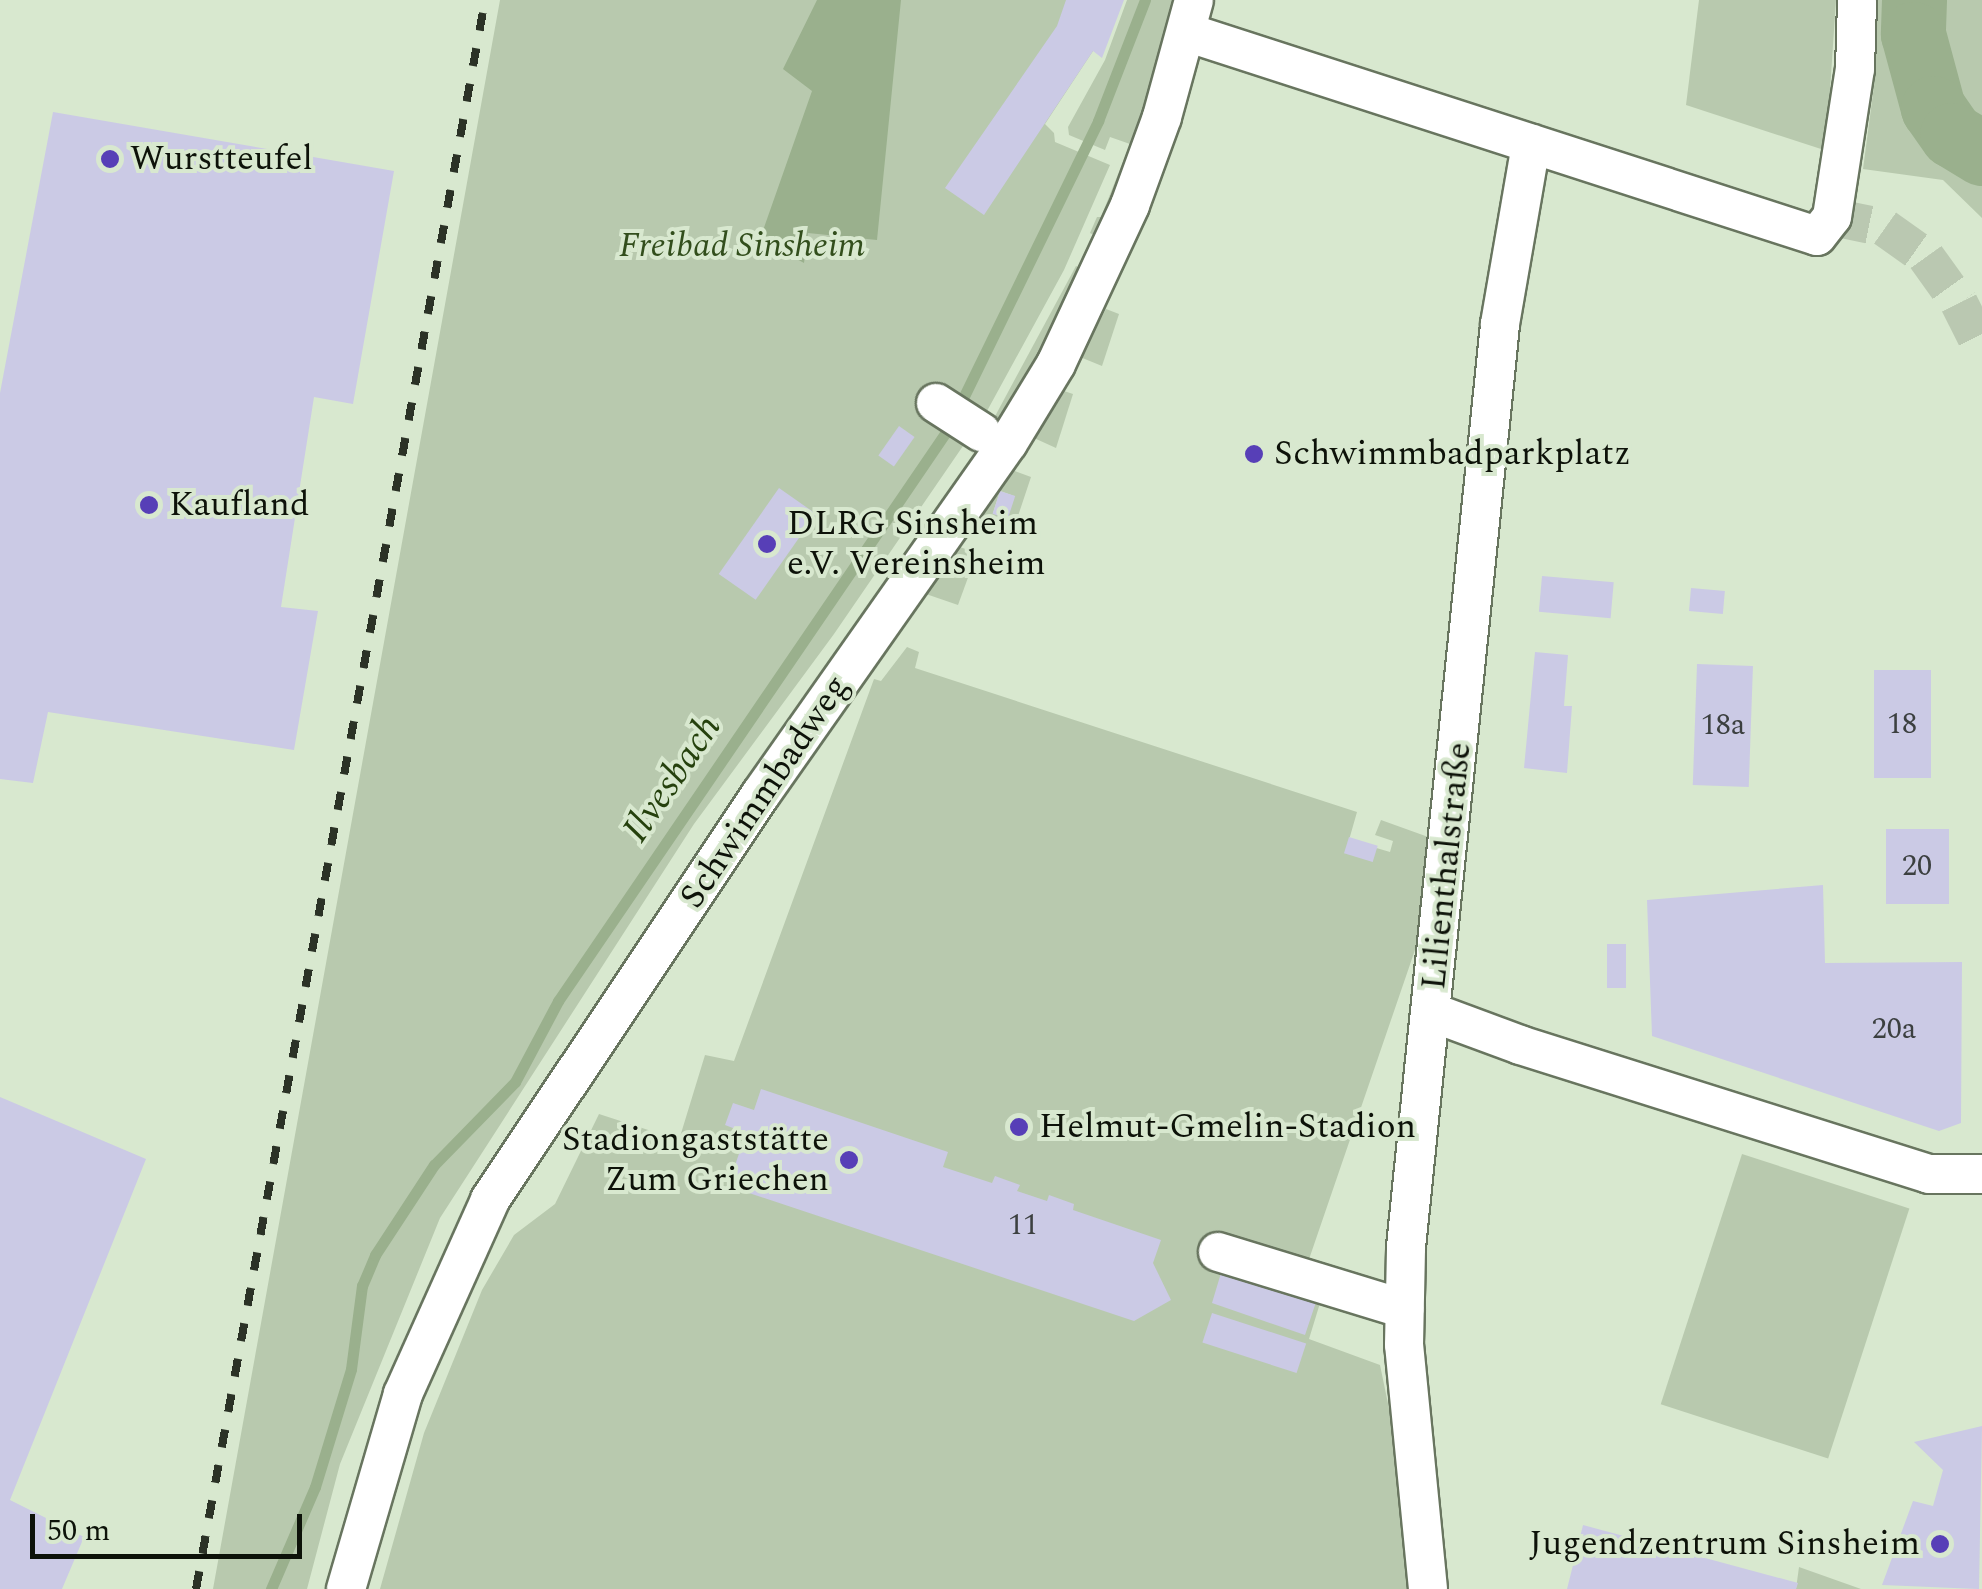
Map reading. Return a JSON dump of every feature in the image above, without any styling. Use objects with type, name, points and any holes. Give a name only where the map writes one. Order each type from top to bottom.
[{"type":"street","points":[[1190,16],[1531,144],[1817,236],[1832,217],[1856,69],[1857,0]]},
{"type":"street","name":"Schwimmbadweg","points":[[346,1589],[403,1394],[490,1200],[761,794],[1008,443],[1056,364],[1130,206],[1162,117],[1190,16]]},
{"type":"street","name":"Lilienthalstraße","points":[[1428,1589],[1404,1345],[1406,1247],[1500,324],[1531,144]]},
{"type":"street","points":[[936,404],[981,432]]},
{"type":"street","points":[[1431,1012],[1520,1045],[1929,1174],[1982,1174]]},
{"type":"street","points":[[1218,1252],[1404,1310]]},
{"type":"green space","name":"Freibad Sinsheim","points":[[500,0],[1110,0],[1093,51],[1045,124],[1054,133],[1055,142],[1110,165],[1064,270],[987,411],[834,634],[694,824],[440,1218],[340,1464],[307,1589],[213,1589]]},
{"type":"green space","points":[[1127,0],[1172,0],[1127,170],[1100,238],[1090,233],[1097,217],[1101,217],[1130,144],[1110,137],[1105,150],[1069,135],[1068,127],[1105,60]]},
{"type":"green space","points":[[1699,0],[1836,0],[1828,120],[1821,149],[1686,105]]},
{"type":"green space","points":[[1875,0],[1982,0],[1982,218],[1943,180],[1863,169],[1876,71]]},
{"type":"green space","points":[[1076,266],[1085,271],[1044,355],[1001,425],[993,420]]},
{"type":"green space","points":[[1106,309],[1119,314],[1102,366],[1080,357]]},
{"type":"green space","points":[[1061,390],[1073,394],[1056,448],[1034,438]]},
{"type":"green space","points":[[1012,470],[1031,477],[1016,522],[1007,519],[1014,496],[1000,491],[993,513],[1000,516],[998,525],[987,521],[981,514]]},
{"type":"green space","points":[[957,546],[977,553],[958,605],[926,594]]},
{"type":"green space","name":"Helmut-Gmelin-Stadion","points":[[907,647],[919,652],[915,668],[1357,812],[1349,840],[1390,852],[1393,841],[1375,835],[1381,820],[1431,838],[1428,912],[1306,1268],[1328,1277],[1309,1339],[1380,1365],[1403,1476],[1416,1589],[380,1589],[424,1433],[482,1290],[514,1235],[555,1204],[599,1114],[679,1140],[705,1055],[734,1061],[874,679],[881,681]]},
{"type":"green space","points":[[1742,1154],[1909,1208],[1828,1459],[1661,1404]]},
{"type":"green space","points":[[1799,1567],[1861,1589],[1796,1589]]},
{"type":"shaded area","points":[[817,0],[901,0],[877,240],[808,233],[804,263],[760,239],[812,91],[783,69]]},
{"type":"building","points":[[1066,0],[1124,0],[1102,58],[1093,51],[984,215],[945,188],[1057,26]]},
{"type":"building","name":"Kaufland","points":[[53,112],[394,171],[353,404],[314,397],[281,607],[318,611],[294,750],[48,712],[33,783],[0,779],[0,393]]},
{"type":"building","points":[[899,426],[915,437],[894,466],[878,455]]},
{"type":"building","name":"DLRG Sinsheim e.V. Vereinsheim","points":[[779,488],[816,514],[756,600],[719,574]]},
{"type":"building","points":[[1000,491],[1015,496],[1008,519],[993,514]]},
{"type":"building","points":[[1542,576],[1614,582],[1611,618],[1539,612]]},
{"type":"building","points":[[1691,588],[1725,591],[1723,614],[1689,611]]},
{"type":"building","points":[[1535,652],[1568,655],[1564,706],[1572,706],[1567,773],[1524,768]]},
{"type":"building","points":[[1697,664],[1753,666],[1749,787],[1693,785]]},
{"type":"building","points":[[1874,670],[1931,670],[1931,778],[1874,778]]},
{"type":"building","points":[[1886,829],[1949,829],[1949,904],[1886,904]]},
{"type":"building","points":[[1349,837],[1378,846],[1373,862],[1344,853]]},
{"type":"building","points":[[1823,885],[1825,963],[1962,962],[1961,1123],[1939,1131],[1652,1036],[1647,900]]},
{"type":"building","points":[[1607,944],[1626,944],[1626,988],[1607,988]]},
{"type":"building","points":[[761,1089],[948,1152],[943,1167],[992,1183],[995,1176],[1020,1185],[1017,1191],[1047,1201],[1049,1195],[1074,1204],[1073,1210],[1161,1240],[1153,1263],[1171,1300],[1134,1321],[728,1186],[746,1133],[725,1125],[733,1103],[754,1110]]},
{"type":"building","points":[[0,1097],[146,1159],[10,1500],[84,1537],[62,1589],[0,1589]]},
{"type":"building","points":[[1221,1273],[1317,1299],[1305,1335],[1212,1303]]},
{"type":"building","points":[[1212,1313],[1306,1344],[1297,1373],[1202,1342]]},
{"type":"building","name":"Jugendzentrum Sinsheim","points":[[1982,1426],[1979,1589],[1882,1585],[1913,1501],[1933,1506],[1943,1470],[1914,1442]]},
{"type":"building","points":[[1583,1525],[1798,1583],[1796,1589],[1567,1589]]},
{"type":"waterway","name":"Ilvesbach","points":[[271,1589],[315,1487],[351,1369],[362,1286],[375,1255],[434,1165],[515,1082],[558,1001],[948,429],[1098,121],[1145,0]]},
{"type":"waterway","points":[[1914,0],[1913,34],[1933,108],[1952,135],[1982,153]]},
{"type":"tunnel","points":[[1832,217],[1885,228],[1926,257],[1959,303],[1982,349]]},
{"type":"railway","points":[[196,1589],[485,0]]},
{"type":"place","name":"Wurstteufel","points":[[110,159]]},
{"type":"place","name":"Schwimmbadparkplatz","points":[[1254,454]]},
{"type":"place","name":"Kaufland","points":[[149,505]]},
{"type":"place","name":"DLRG Sinsheim e.V. Vereinsheim","points":[[767,544]]},
{"type":"place","name":"Helmut-Gmelin-Stadion","points":[[1019,1127]]},
{"type":"place","name":"Stadiongaststätte Zum Griechen","points":[[849,1160]]},
{"type":"place","name":"Jugendzentrum Sinsheim","points":[[1940,1544]]}]
